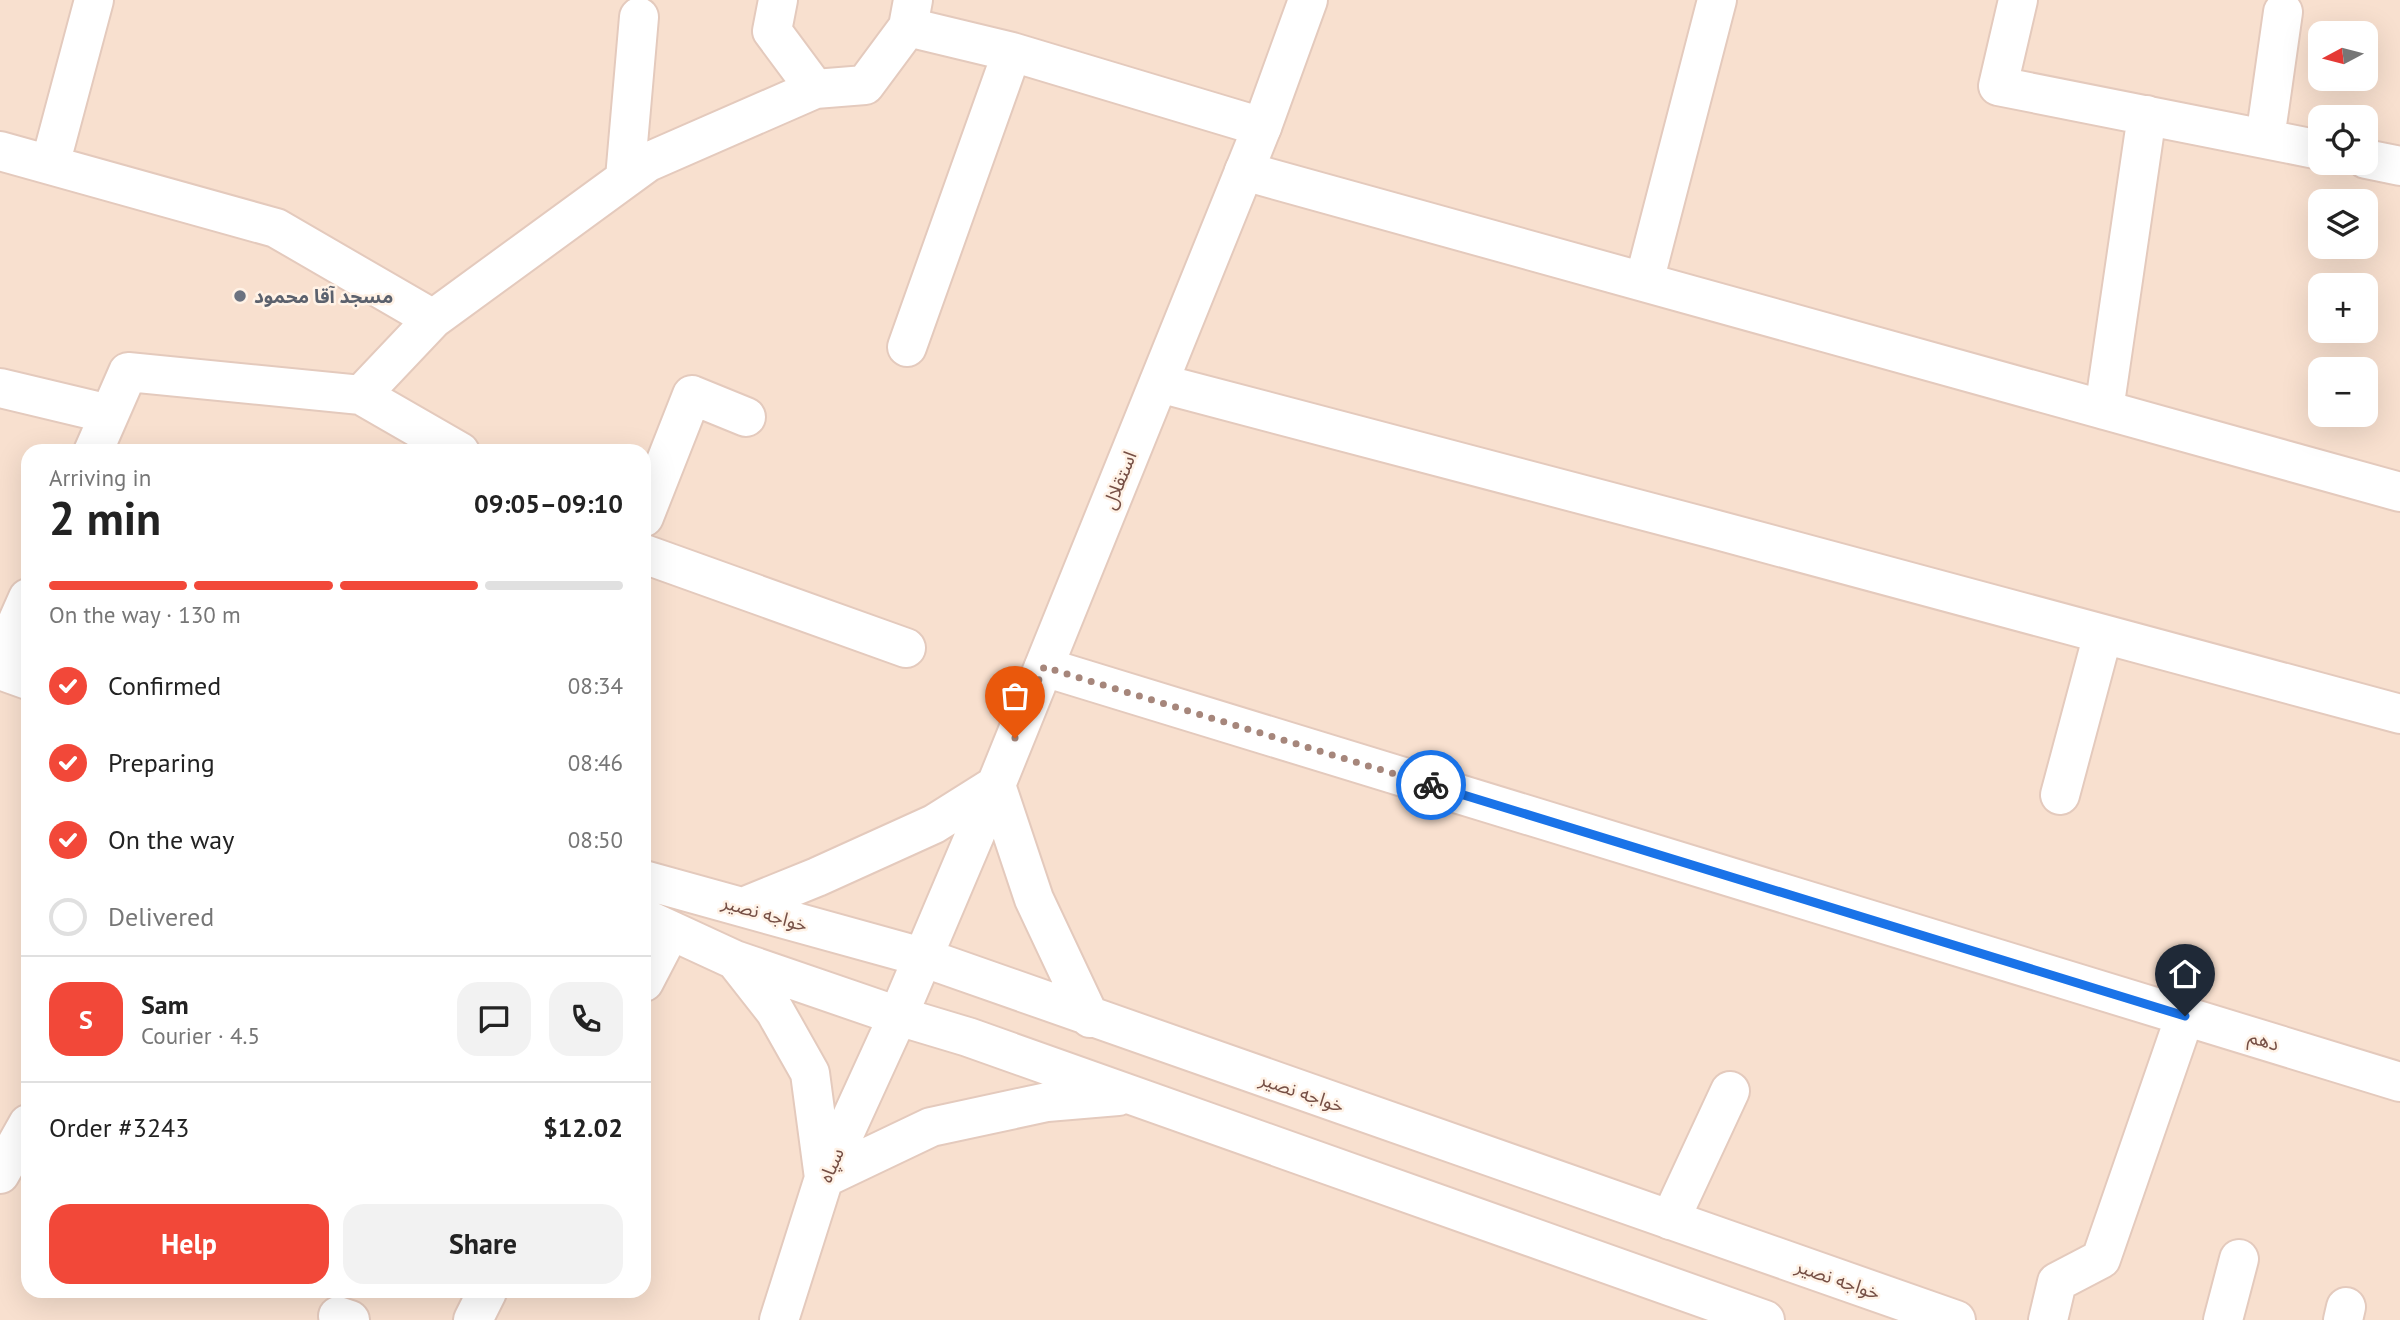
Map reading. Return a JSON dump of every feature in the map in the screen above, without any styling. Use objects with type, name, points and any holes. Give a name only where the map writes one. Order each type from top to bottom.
[{"type":"street","points":[[50,165],[94,0]]},
{"type":"street","points":[[778,0],[772,31],[815,89]]},
{"type":"street","name":"استقلال","points":[[922,957],[996,785],[1262,127],[1308,0]]},
{"type":"street","points":[[1644,282],[1717,0]]},
{"type":"street","points":[[2018,0],[1998,86],[2308,148]]},
{"type":"street","points":[[2265,139],[2283,12]]},
{"type":"street","points":[[361,395],[433,319],[648,162],[815,89],[865,85],[910,13],[1012,52],[1262,127]]},
{"type":"street","points":[[625,178],[639,17]]},
{"type":"street","points":[[907,347],[1012,52]]},
{"type":"street","points":[[2104,410],[2147,116]]},
{"type":"street","points":[[0,151],[276,228],[433,319]]},
{"type":"street","points":[[2378,161],[2400,166]]},
{"type":"street","points":[[1244,171],[2400,492]]},
{"type":"street","points":[[96,444],[128,372],[361,395],[446,444]]},
{"type":"street","points":[[1158,383],[2400,714]]},
{"type":"street","points":[[0,388],[109,414]]},
{"type":"street","points":[[651,499],[692,395],[746,417]]},
{"type":"street","points":[[651,557],[906,648]]},
{"type":"street","points":[[0,661],[21,614]]},
{"type":"street","points":[[2060,795],[2103,634]]},
{"type":"street","name":"دهم","points":[[1044,667],[2400,1082]]},
{"type":"street","points":[[0,670],[21,678]]},
{"type":"street","points":[[743,907],[934,824],[996,785],[1034,899],[1090,1018]]},
{"type":"street","name":"خواجه نصیر","points":[[651,882],[922,957],[1956,1320]]},
{"type":"street","points":[[651,951],[657,925],[735,960],[968,1037],[1765,1320]]},
{"type":"street","name":"سپاه","points":[[779,1320],[824,1178],[922,957]]},
{"type":"street","points":[[735,960],[775,1010],[810,1073],[824,1178],[931,1127],[1047,1102],[1132,1095]]},
{"type":"street","points":[[2048,1320],[2057,1282],[2101,1259],[2185,1016]]},
{"type":"street","points":[[1670,1220],[1730,1091]]},
{"type":"street","points":[[0,1174],[21,1136]]},
{"type":"street","points":[[0,1180],[21,1189]]},
{"type":"street","points":[[1550,1244],[1572,1186]]},
{"type":"street","points":[[2223,1320],[2239,1259]]},
{"type":"street","points":[[473,1320],[485,1298]]},
{"type":"shaded area","points":[[0,0],[2400,0],[2400,1320],[0,1320]]},
{"type":"way so far","points":[[1015,738],[1044,667],[1431,785]]},
{"type":"place","name":"مسجد آقا محمود","points":[[240,296]]},
{"type":"route","points":[[1431,785],[2185,1016]]}]
